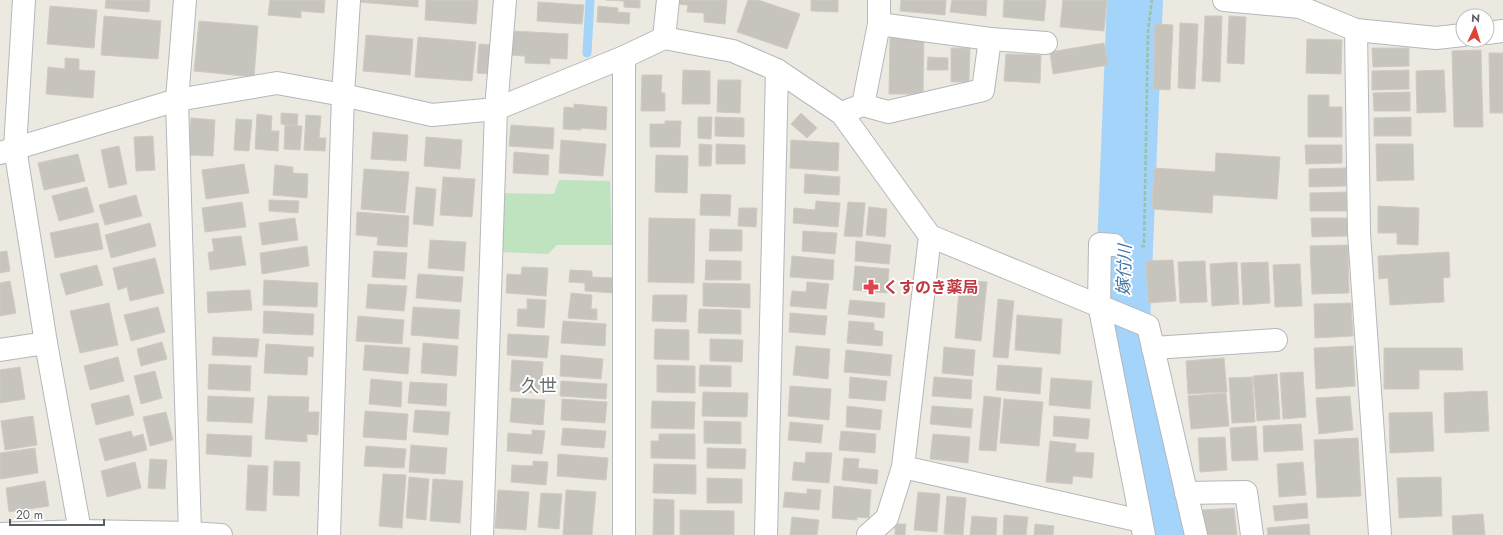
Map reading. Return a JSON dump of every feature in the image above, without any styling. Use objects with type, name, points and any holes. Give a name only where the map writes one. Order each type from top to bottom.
[{"type":"street","points":[[24,0],[7,151],[46,343],[80,533]]},
{"type":"street","points":[[186,0],[177,100],[190,533]]},
{"type":"street","points":[[329,535],[343,95],[349,0]]},
{"type":"street","points":[[482,535],[496,109],[504,0]]},
{"type":"street","points":[[664,38],[668,0]]},
{"type":"street","points":[[863,105],[879,24],[879,0]]},
{"type":"street","points":[[1224,0],[1300,7],[1356,30],[1436,38],[1455,36]]},
{"type":"street","points":[[879,24],[990,39],[1046,43]]},
{"type":"street","points":[[1356,30],[1359,233],[1380,535]]},
{"type":"street","points":[[7,151],[177,100],[277,83],[343,95],[432,115],[496,109],[624,57],[664,38],[733,51],[777,70],[842,114],[930,236],[1099,304],[1148,326],[1196,535]]},
{"type":"street","points":[[842,114],[863,105],[888,112],[983,90],[990,39]]},
{"type":"street","points":[[624,57],[624,535]]},
{"type":"street","points":[[766,535],[777,70]]},
{"type":"street","points":[[868,535],[887,518],[903,467],[930,236]]},
{"type":"street","points":[[903,467],[1142,528],[1099,304],[1100,244],[1114,245]]},
{"type":"street","points":[[1153,348],[1276,340]]},
{"type":"street","points":[[0,350],[46,343]]},
{"type":"street","points":[[1186,493],[1246,492],[1252,535]]},
{"type":"street","points":[[0,534],[190,533],[222,535]]},
{"type":"path","points":[[1144,246],[1148,31],[1152,0]]},
{"type":"green space","points":[[559,180],[610,181],[612,245],[557,245],[548,254],[499,252],[501,193],[554,194]]},
{"type":"building","points":[[106,0],[150,0],[149,12],[105,8]]},
{"type":"building","points":[[270,0],[325,0],[324,13],[301,11],[301,18],[268,15]]},
{"type":"building","points":[[359,0],[418,0],[418,7],[358,2]]},
{"type":"building","points":[[426,0],[478,0],[476,24],[425,20]]},
{"type":"building","points":[[606,0],[640,0],[640,8],[624,7],[624,1]]},
{"type":"building","points":[[678,0],[727,0],[725,24],[704,22],[704,13],[687,12],[688,5],[677,4]]},
{"type":"building","points":[[748,0],[758,0],[800,14],[787,49],[737,32]]},
{"type":"building","points":[[811,0],[838,0],[838,12],[811,11]]},
{"type":"building","points":[[901,0],[946,0],[945,15],[900,11]]},
{"type":"building","points":[[952,0],[987,0],[986,16],[950,12]]},
{"type":"building","points":[[1004,0],[1046,0],[1044,21],[1003,17]]},
{"type":"building","points":[[1063,0],[1107,0],[1104,31],[1060,27]]},
{"type":"building","points":[[538,2],[584,5],[582,24],[537,21]]},
{"type":"building","points":[[50,6],[97,10],[94,48],[47,44]]},
{"type":"building","points":[[598,6],[618,8],[618,12],[630,13],[629,24],[597,22]]},
{"type":"building","points":[[104,16],[161,21],[158,59],[101,55]]},
{"type":"building","points":[[1205,16],[1222,16],[1220,82],[1202,81]]},
{"type":"building","points":[[1229,16],[1246,17],[1244,64],[1227,63]]},
{"type":"building","points":[[199,21],[258,26],[254,77],[194,71]]},
{"type":"building","points":[[1180,23],[1198,24],[1195,89],[1178,88]]},
{"type":"building","points":[[1155,24],[1173,25],[1170,90],[1153,89]]},
{"type":"building","points":[[513,31],[568,34],[567,59],[550,58],[550,64],[525,63],[525,56],[511,55]]},
{"type":"building","points":[[366,35],[413,39],[410,75],[363,71]]},
{"type":"building","points":[[418,37],[476,42],[472,81],[415,77]]},
{"type":"building","points":[[890,38],[924,38],[923,94],[889,94]]},
{"type":"building","points":[[1307,39],[1342,40],[1341,74],[1306,73]]},
{"type":"building","points":[[1104,43],[1108,65],[1053,74],[1050,52]]},
{"type":"building","points":[[479,44],[495,45],[493,74],[477,73]]},
{"type":"building","points":[[951,48],[970,48],[969,82],[951,82]]},
{"type":"building","points":[[1372,48],[1409,48],[1409,66],[1373,67]]},
{"type":"building","points":[[1481,50],[1483,127],[1454,127],[1452,51]]},
{"type":"building","points":[[1489,53],[1503,53],[1503,113],[1490,113]]},
{"type":"building","points":[[1006,54],[1041,55],[1040,83],[1004,81]]},
{"type":"building","points":[[928,57],[948,58],[948,70],[927,70]]},
{"type":"building","points":[[65,58],[79,59],[79,70],[95,71],[93,98],[46,94],[48,67],[65,69]]},
{"type":"building","points":[[683,70],[710,71],[710,104],[682,104]]},
{"type":"building","points":[[1409,70],[1409,89],[1372,90],[1372,71]]},
{"type":"building","points":[[1444,70],[1446,112],[1417,113],[1416,71]]},
{"type":"building","points":[[642,75],[662,75],[661,93],[665,93],[665,111],[641,111]]},
{"type":"building","points":[[718,80],[741,80],[740,113],[717,112]]},
{"type":"building","points":[[1410,92],[1410,111],[1374,111],[1373,93]]},
{"type":"building","points":[[1308,95],[1329,95],[1329,107],[1342,107],[1342,137],[1308,137]]},
{"type":"building","points":[[574,104],[607,107],[606,130],[581,128],[581,130],[563,129],[564,107],[574,108]]},
{"type":"building","points":[[281,113],[298,114],[297,126],[281,124]]},
{"type":"building","points":[[801,113],[817,128],[807,138],[791,124]]},
{"type":"building","points":[[257,114],[272,116],[271,131],[279,131],[278,151],[255,149]]},
{"type":"building","points":[[306,115],[321,116],[319,138],[326,138],[325,151],[304,150]]},
{"type":"building","points":[[698,117],[712,117],[711,139],[698,138]]},
{"type":"building","points":[[715,117],[744,118],[744,137],[715,136]]},
{"type":"building","points":[[1411,117],[1411,136],[1374,136],[1374,118]]},
{"type":"building","points":[[191,118],[215,120],[213,156],[188,155]]},
{"type":"building","points":[[236,119],[252,120],[249,151],[234,150]]},
{"type":"building","points":[[665,121],[681,121],[680,147],[650,147],[650,124],[665,124]]},
{"type":"building","points":[[285,125],[302,126],[300,150],[284,149]]},
{"type":"building","points":[[511,125],[554,128],[553,149],[509,146]]},
{"type":"building","points":[[373,132],[408,135],[406,161],[371,159]]},
{"type":"building","points":[[153,136],[155,170],[136,171],[134,137]]},
{"type":"building","points":[[426,137],[462,140],[460,169],[424,166]]},
{"type":"building","points":[[561,140],[606,144],[603,176],[559,173]]},
{"type":"building","points":[[791,140],[839,143],[838,171],[790,168]]},
{"type":"building","points":[[699,144],[712,145],[711,166],[699,166]]},
{"type":"building","points":[[716,144],[745,145],[745,164],[716,164]]},
{"type":"building","points":[[1376,144],[1413,144],[1414,180],[1377,181]]},
{"type":"building","points":[[1305,145],[1342,145],[1342,163],[1306,164]]},
{"type":"building","points":[[119,146],[127,184],[109,188],[101,150]]},
{"type":"building","points":[[514,152],[549,155],[548,175],[513,173]]},
{"type":"building","points":[[1216,153],[1280,157],[1277,199],[1213,195],[1212,213],[1152,209],[1154,168],[1215,172]]},
{"type":"building","points":[[78,154],[85,181],[44,190],[38,163]]},
{"type":"building","points":[[656,155],[688,156],[687,193],[655,192]]},
{"type":"building","points":[[244,164],[249,193],[206,199],[202,170]]},
{"type":"building","points":[[275,165],[293,167],[293,173],[308,174],[307,198],[273,195]]},
{"type":"building","points":[[1346,168],[1346,186],[1309,187],[1309,169]]},
{"type":"building","points":[[364,169],[409,172],[405,213],[361,209]]},
{"type":"building","points":[[805,174],[840,177],[839,195],[804,193]]},
{"type":"building","points":[[443,177],[475,179],[472,217],[440,215]]},
{"type":"building","points":[[87,187],[94,212],[59,221],[52,196]]},
{"type":"building","points":[[416,187],[436,189],[433,226],[413,224]]},
{"type":"building","points":[[1346,192],[1347,211],[1310,211],[1310,193]]},
{"type":"building","points":[[701,194],[731,195],[730,216],[700,215]]},
{"type":"building","points":[[136,195],[142,216],[105,225],[99,205]]},
{"type":"building","points":[[269,200],[299,201],[298,213],[269,211]]},
{"type":"building","points":[[816,201],[840,203],[838,227],[793,223],[794,208],[815,210]]},
{"type":"building","points":[[242,202],[246,227],[205,232],[202,208]]},
{"type":"building","points":[[848,202],[865,203],[862,237],[844,236]]},
{"type":"building","points":[[1378,206],[1419,208],[1418,245],[1397,244],[1397,233],[1378,233]]},
{"type":"building","points":[[869,207],[887,209],[885,237],[866,235]]},
{"type":"building","points":[[739,208],[757,208],[756,227],[738,226]]},
{"type":"building","points":[[357,212],[409,216],[407,247],[377,245],[378,237],[356,235]]},
{"type":"building","points":[[295,218],[298,240],[262,245],[259,223]]},
{"type":"building","points":[[649,218],[695,219],[694,283],[648,282]]},
{"type":"building","points":[[1311,218],[1348,218],[1348,236],[1312,237]]},
{"type":"building","points":[[98,223],[103,249],[55,258],[50,233]]},
{"type":"building","points":[[150,223],[156,246],[111,258],[105,235]]},
{"type":"building","points":[[710,229],[742,230],[742,251],[709,251]]},
{"type":"building","points":[[803,231],[837,233],[835,254],[802,251]]},
{"type":"building","points":[[241,236],[246,265],[210,270],[208,253],[214,251],[212,239]]},
{"type":"building","points":[[430,240],[466,242],[464,271],[428,268]]},
{"type":"building","points":[[856,241],[891,245],[889,264],[855,261]]},
{"type":"building","points":[[1348,245],[1349,293],[1312,294],[1310,246]]},
{"type":"building","points":[[307,246],[309,266],[262,274],[260,253]]},
{"type":"building","points":[[7,251],[10,271],[0,273],[0,252]]},
{"type":"building","points":[[374,251],[407,253],[405,279],[372,277]]},
{"type":"building","points":[[1449,252],[1450,277],[1443,278],[1444,302],[1390,305],[1388,278],[1379,279],[1378,256]]},
{"type":"building","points":[[792,256],[834,260],[833,280],[790,277]]},
{"type":"building","points":[[155,258],[164,293],[130,301],[127,287],[118,290],[113,268]]},
{"type":"building","points":[[706,260],[741,261],[741,280],[705,280]]},
{"type":"building","points":[[1173,260],[1176,301],[1148,303],[1146,261]]},
{"type":"building","points":[[1205,261],[1207,302],[1180,303],[1178,262]]},
{"type":"building","points":[[1237,262],[1239,304],[1212,306],[1210,264]]},
{"type":"building","points":[[1268,262],[1270,303],[1243,305],[1241,263]]},
{"type":"building","points":[[1300,264],[1302,306],[1275,307],[1273,265]]},
{"type":"building","points":[[97,265],[103,285],[66,295],[60,274]]},
{"type":"building","points":[[855,266],[889,269],[887,293],[853,290]]},
{"type":"building","points":[[522,267],[548,268],[546,296],[506,293],[507,274],[521,275]]},
{"type":"building","points":[[570,270],[592,271],[592,277],[614,278],[613,293],[585,291],[585,283],[569,282]]},
{"type":"building","points":[[418,274],[463,277],[461,302],[416,298]]},
{"type":"building","points":[[264,280],[318,283],[317,307],[263,305]]},
{"type":"building","points":[[960,280],[987,282],[981,341],[955,338]]},
{"type":"building","points":[[10,281],[16,313],[0,316],[0,283]]},
{"type":"building","points":[[807,282],[829,284],[826,309],[790,306],[792,291],[806,292]]},
{"type":"building","points":[[703,283],[750,284],[750,308],[703,306]]},
{"type":"building","points":[[368,284],[407,286],[404,311],[366,308]]},
{"type":"building","points":[[250,290],[252,310],[208,313],[207,292]]},
{"type":"building","points":[[571,293],[592,295],[591,309],[597,309],[597,320],[568,318]]},
{"type":"building","points":[[653,295],[687,295],[686,322],[652,321]]},
{"type":"building","points":[[527,299],[546,300],[544,328],[517,326],[518,309],[527,309]]},
{"type":"building","points":[[998,299],[1014,301],[1008,358],[993,357]]},
{"type":"building","points":[[850,300],[885,303],[884,318],[848,314]]},
{"type":"building","points":[[109,303],[118,345],[80,353],[70,311]]},
{"type":"building","points":[[1351,303],[1353,336],[1315,338],[1314,304]]},
{"type":"building","points":[[158,307],[165,332],[131,341],[124,315]]},
{"type":"building","points":[[413,307],[460,310],[458,339],[411,335]]},
{"type":"building","points":[[699,309],[741,310],[741,334],[698,333]]},
{"type":"building","points":[[264,311],[314,314],[313,335],[263,333]]},
{"type":"building","points":[[790,313],[827,316],[825,335],[789,332]]},
{"type":"building","points":[[1017,315],[1062,319],[1060,354],[1015,350]]},
{"type":"building","points":[[358,316],[404,320],[402,344],[356,341]]},
{"type":"building","points":[[563,321],[606,324],[605,346],[561,343]]},
{"type":"building","points":[[849,321],[874,323],[874,330],[883,332],[882,346],[847,343]]},
{"type":"building","points":[[655,329],[689,330],[689,360],[654,359]]},
{"type":"building","points":[[508,334],[549,336],[547,358],[507,355]]},
{"type":"building","points":[[213,337],[259,339],[257,357],[212,355]]},
{"type":"building","points":[[710,339],[743,340],[742,362],[710,361]]},
{"type":"building","points":[[162,342],[167,359],[141,366],[137,349]]},
{"type":"building","points":[[423,343],[458,346],[456,376],[421,373]]},
{"type":"building","points":[[266,344],[314,347],[313,357],[308,356],[307,375],[264,373]]},
{"type":"building","points":[[365,345],[410,348],[408,374],[363,370]]},
{"type":"building","points":[[796,346],[830,349],[828,379],[793,375]]},
{"type":"building","points":[[1353,346],[1355,386],[1316,389],[1314,348]]},
{"type":"building","points":[[944,347],[975,350],[973,376],[942,373]]},
{"type":"building","points":[[1384,348],[1462,348],[1463,370],[1419,370],[1419,389],[1384,389]]},
{"type":"building","points":[[846,350],[892,355],[890,376],[844,372]]},
{"type":"building","points":[[561,355],[603,359],[601,379],[560,376]]},
{"type":"building","points":[[118,357],[124,381],[90,390],[84,366]]},
{"type":"building","points":[[1224,358],[1227,392],[1188,394],[1186,361]]},
{"type":"building","points":[[512,360],[543,362],[541,393],[510,391]]},
{"type":"building","points":[[209,364],[251,366],[250,391],[208,389]]},
{"type":"building","points":[[657,365],[695,366],[695,393],[657,392]]},
{"type":"building","points":[[700,365],[731,366],[731,387],[699,386]]},
{"type":"building","points":[[998,365],[1042,368],[1040,394],[996,390]]},
{"type":"building","points":[[20,367],[25,399],[0,403],[0,370]]},
{"type":"building","points":[[155,371],[162,398],[141,404],[134,376]]},
{"type":"building","points":[[1303,372],[1306,417],[1283,419],[1280,373]]},
{"type":"building","points":[[1277,374],[1280,419],[1257,421],[1253,376]]},
{"type":"building","points":[[850,377],[887,381],[885,401],[849,398]]},
{"type":"building","points":[[934,377],[972,380],[971,399],[932,396]]},
{"type":"building","points":[[1252,377],[1255,422],[1232,423],[1229,378]]},
{"type":"building","points":[[1051,378],[1092,381],[1090,409],[1049,405]]},
{"type":"building","points":[[371,379],[402,382],[401,407],[369,404]]},
{"type":"building","points":[[561,381],[607,384],[606,399],[560,396]]},
{"type":"building","points":[[410,382],[447,384],[446,406],[408,403]]},
{"type":"building","points":[[790,386],[831,389],[829,420],[788,416]]},
{"type":"building","points":[[1487,391],[1489,431],[1445,433],[1444,393]]},
{"type":"building","points":[[703,392],[748,393],[747,417],[702,416]]},
{"type":"building","points":[[1226,393],[1229,426],[1191,429],[1188,396]]},
{"type":"building","points":[[129,395],[134,415],[96,425],[91,404]]},
{"type":"building","points":[[208,396],[254,398],[252,423],[207,421]]},
{"type":"building","points":[[268,396],[309,397],[308,412],[319,412],[318,435],[307,434],[307,442],[265,439]]},
{"type":"building","points":[[984,396],[1001,398],[996,451],[979,450]]},
{"type":"building","points":[[1350,396],[1353,430],[1319,434],[1316,398]]},
{"type":"building","points":[[512,398],[545,400],[543,425],[510,422]]},
{"type":"building","points":[[562,399],[607,402],[605,423],[561,420]]},
{"type":"building","points":[[1004,399],[1043,402],[1039,446],[1000,443]]},
{"type":"building","points":[[652,401],[695,402],[694,429],[651,428]]},
{"type":"building","points":[[847,406],[882,410],[880,430],[846,427]]},
{"type":"building","points":[[932,406],[973,409],[971,428],[930,424]]},
{"type":"building","points":[[415,410],[450,412],[448,435],[413,432]]},
{"type":"building","points":[[365,411],[408,414],[406,440],[363,437]]},
{"type":"building","points":[[166,412],[173,440],[150,446],[143,417]]},
{"type":"building","points":[[1432,412],[1434,451],[1390,453],[1389,413]]},
{"type":"building","points":[[33,416],[37,445],[5,450],[1,421]]},
{"type":"building","points":[[1054,416],[1090,419],[1088,439],[1053,436]]},
{"type":"building","points":[[704,421],[741,422],[741,444],[704,443]]},
{"type":"building","points":[[790,422],[823,425],[821,443],[788,440]]},
{"type":"building","points":[[1301,424],[1303,450],[1264,452],[1263,426]]},
{"type":"building","points":[[1256,426],[1258,460],[1232,461],[1230,428]]},
{"type":"building","points":[[563,428],[606,431],[604,448],[561,445]]},
{"type":"building","points":[[532,430],[545,431],[542,454],[507,451],[508,433],[532,435]]},
{"type":"building","points":[[131,431],[133,437],[143,434],[147,450],[105,461],[99,439]]},
{"type":"building","points":[[841,431],[876,434],[875,453],[839,450]]},
{"type":"building","points":[[207,434],[252,436],[251,457],[206,454]]},
{"type":"building","points":[[659,434],[695,434],[695,459],[651,458],[651,441],[659,441]]},
{"type":"building","points":[[933,434],[970,437],[968,463],[930,459]]},
{"type":"building","points":[[1225,437],[1227,470],[1200,472],[1198,438]]},
{"type":"building","points":[[1358,438],[1361,496],[1317,498],[1314,440]]},
{"type":"building","points":[[1050,441],[1076,444],[1075,452],[1094,453],[1092,478],[1073,476],[1072,484],[1046,482]]},
{"type":"building","points":[[411,445],[447,448],[445,474],[409,472]]},
{"type":"building","points":[[366,446],[406,449],[404,468],[364,466]]},
{"type":"building","points":[[35,448],[38,473],[0,479],[0,453]]},
{"type":"building","points":[[707,448],[746,449],[745,469],[707,468]]},
{"type":"building","points":[[806,452],[832,453],[829,483],[792,480],[794,462],[805,463]]},
{"type":"building","points":[[558,454],[608,458],[606,480],[557,476]]},
{"type":"building","points":[[844,458],[859,459],[858,468],[878,470],[877,484],[842,480]]},
{"type":"building","points":[[150,459],[167,460],[165,489],[148,488]]},
{"type":"building","points":[[274,461],[300,462],[299,496],[273,495]]},
{"type":"building","points":[[533,461],[548,462],[546,485],[511,482],[512,465],[533,466]]},
{"type":"building","points":[[135,462],[141,488],[107,497],[101,471]]},
{"type":"building","points":[[1303,462],[1306,495],[1279,497],[1277,464]]},
{"type":"building","points":[[654,464],[696,465],[696,494],[653,493]]},
{"type":"building","points":[[248,465],[268,466],[266,511],[246,510]]},
{"type":"building","points":[[383,474],[406,475],[402,528],[379,526]]},
{"type":"building","points":[[409,477],[429,479],[426,520],[406,518]]},
{"type":"building","points":[[1441,477],[1442,516],[1399,518],[1397,478]]},
{"type":"building","points":[[707,478],[742,479],[742,503],[707,503]]},
{"type":"building","points":[[433,479],[463,481],[460,523],[430,521]]},
{"type":"building","points":[[45,481],[49,506],[9,512],[6,488]]},
{"type":"building","points":[[834,486],[871,490],[869,518],[857,517],[857,520],[832,518]]},
{"type":"building","points":[[807,489],[821,490],[819,510],[783,507],[785,492],[807,494]]},
{"type":"building","points":[[498,490],[529,492],[526,530],[495,528]]},
{"type":"building","points":[[566,490],[596,492],[592,535],[563,535]]},
{"type":"building","points":[[918,492],[940,494],[937,532],[914,530]]},
{"type":"building","points":[[541,493],[562,494],[559,529],[538,527]]},
{"type":"building","points":[[947,496],[966,498],[963,535],[944,534]]},
{"type":"building","points":[[654,499],[674,500],[674,535],[653,535]]},
{"type":"building","points":[[1307,503],[1308,518],[1275,521],[1273,506]]},
{"type":"building","points":[[1234,508],[1237,535],[1204,535],[1202,510]]},
{"type":"building","points":[[680,510],[734,511],[734,535],[680,535]]},
{"type":"building","points":[[1483,514],[1485,535],[1453,535],[1452,516]]},
{"type":"building","points":[[1004,515],[1028,517],[1026,535],[1003,535]]},
{"type":"building","points":[[972,516],[997,518],[996,535],[970,535]]},
{"type":"building","points":[[792,517],[819,520],[817,535],[790,535]]},
{"type":"building","points":[[895,524],[906,524],[905,535],[895,535]]},
{"type":"building","points":[[1035,524],[1054,526],[1053,535],[1034,535]]},
{"type":"building","points":[[1309,524],[1310,535],[1268,535],[1267,528]]},
{"type":"waterway","points":[[587,53],[590,0]]},
{"type":"waterway","name":"嫁付川","points":[[1135,0],[1122,323],[1171,535]]},
{"type":"place","name":"くすのき薬局","points":[[871,287]]},
{"type":"district","name":"久世","points":[[539,386]]}]
